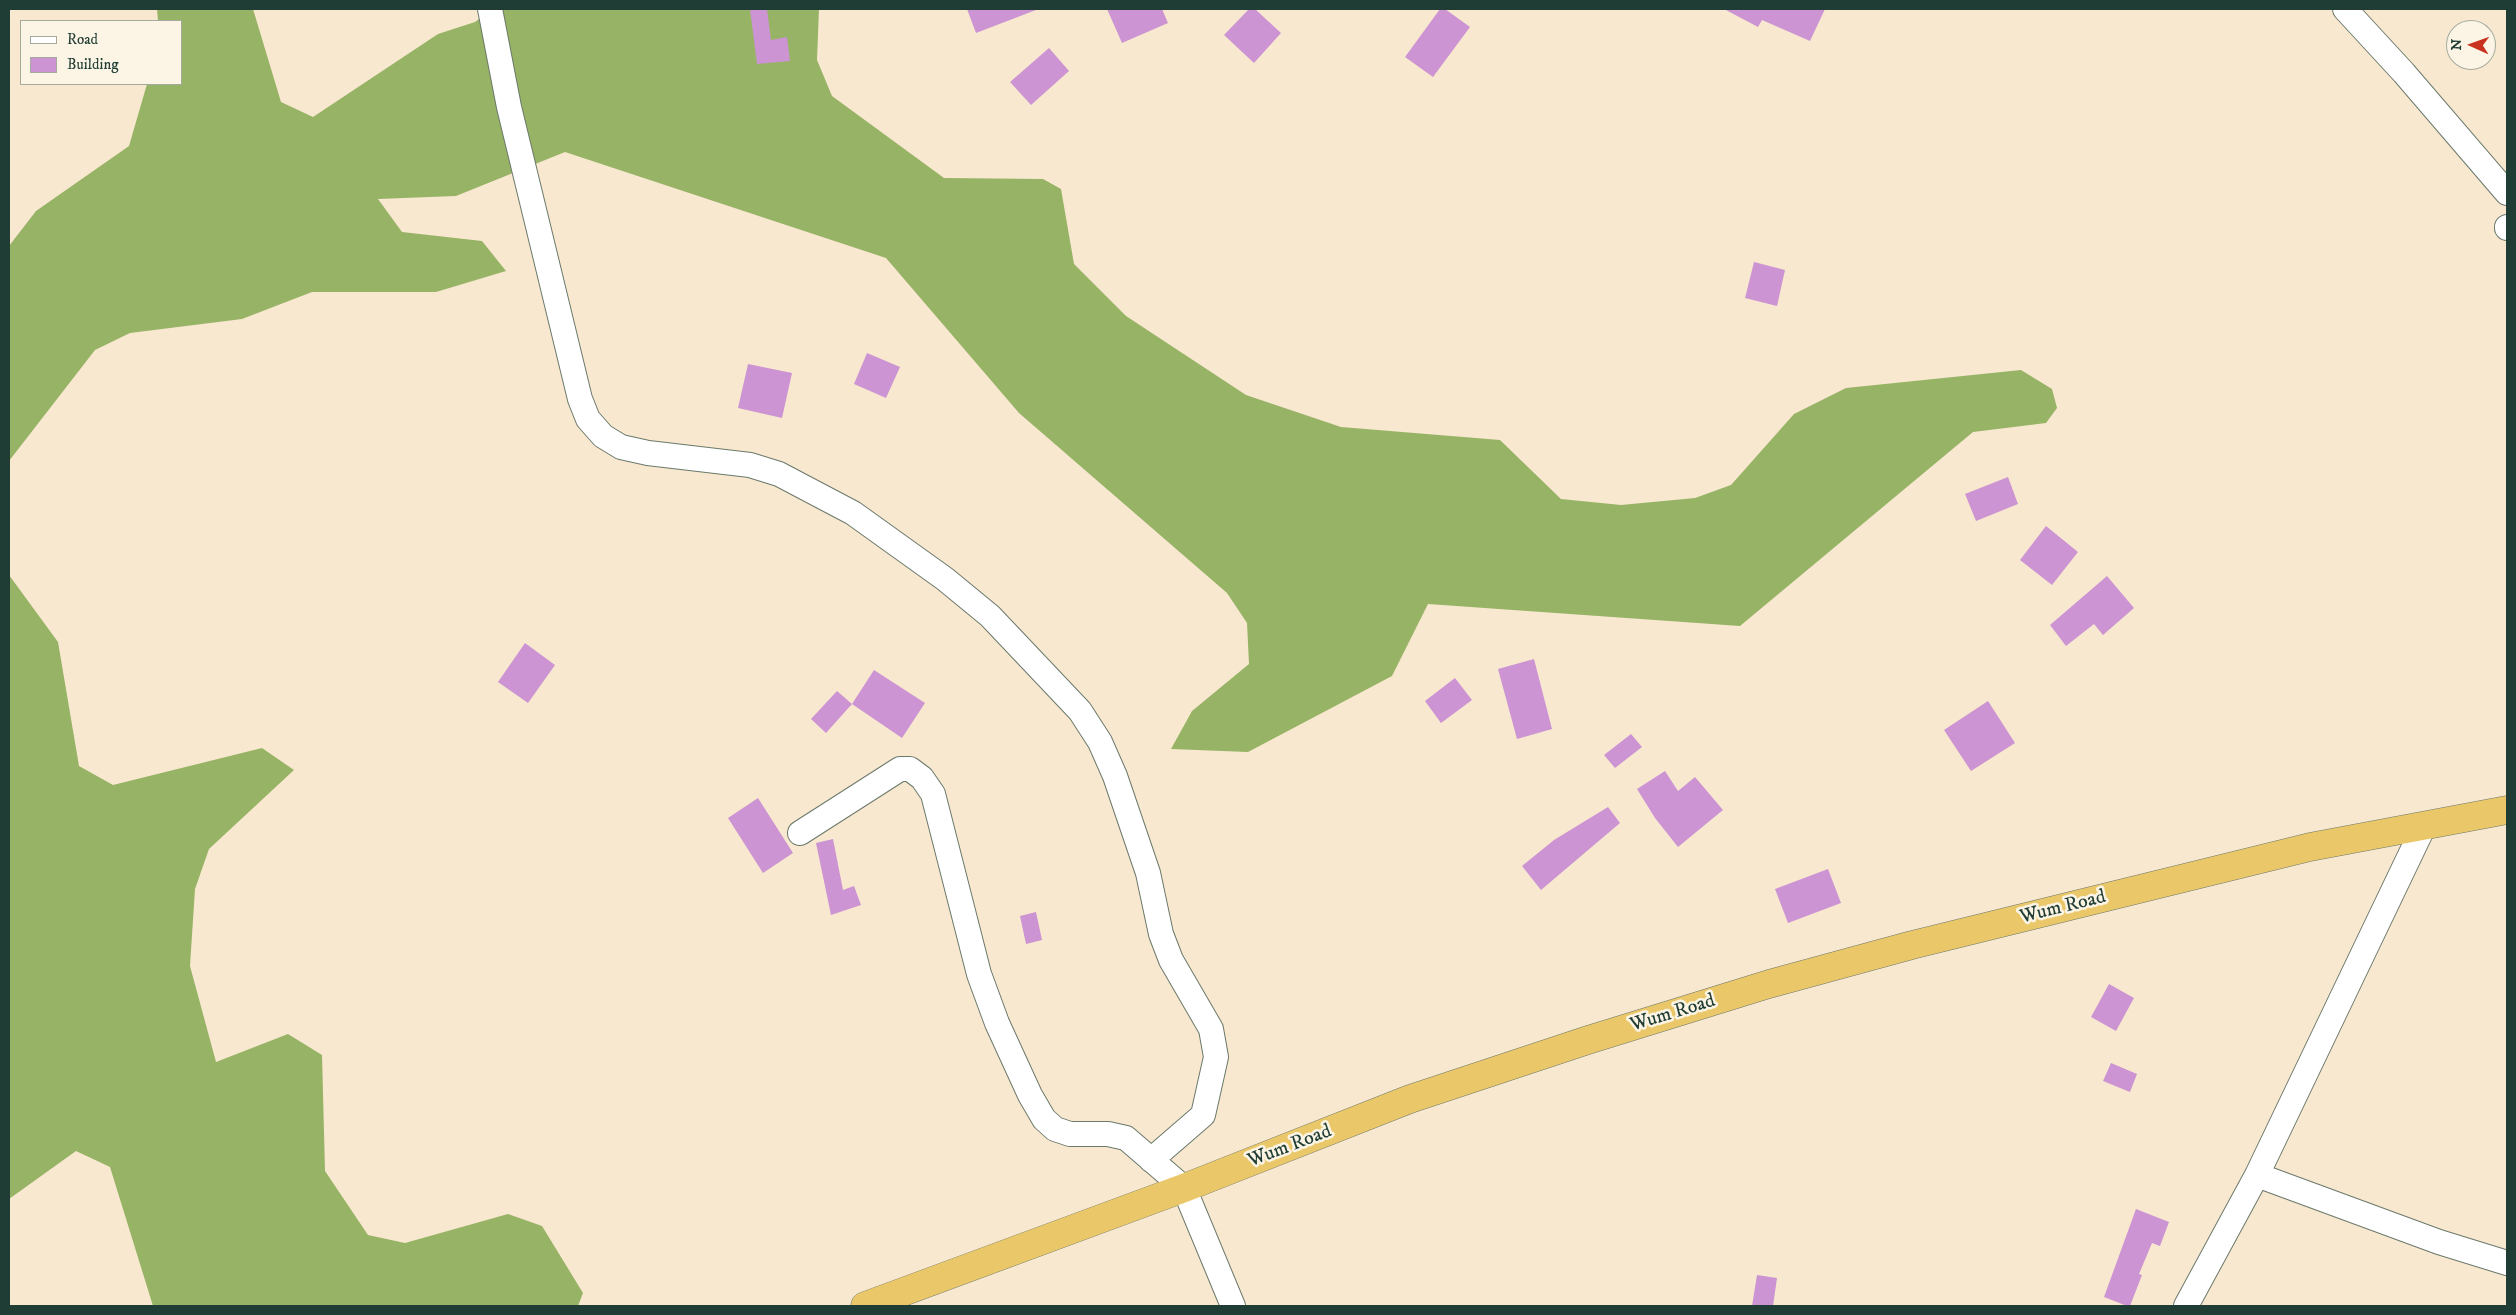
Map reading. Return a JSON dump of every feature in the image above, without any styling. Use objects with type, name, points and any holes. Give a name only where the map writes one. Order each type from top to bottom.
[{"type":"highway","name":"Wum Road","points":[[865,1306],[1184,1188],[1410,1099],[1588,1040],[1769,984],[1912,945],[2310,847],[2507,810]]},
{"type":"street","points":[[490,9],[509,107],[580,399],[588,419],[603,436],[621,447],[648,454],[750,464],[779,474],[853,513],[946,579],[990,616],[1080,711],[1100,742],[1115,776],[1145,864],[1161,934],[1171,960],[1210,1029],[1216,1057],[1204,1115],[1151,1160]]},
{"type":"street","points":[[2344,9],[2404,73],[2507,193]]},
{"type":"street","points":[[800,833],[900,769],[910,769],[922,778],[933,794],[966,928],[994,1015],[1030,1095],[1044,1119],[1055,1129],[1070,1134],[1108,1134],[1126,1138],[1184,1188],[1232,1306]]},
{"type":"street","points":[[2186,1306],[2257,1175],[2424,826]]},
{"type":"street","points":[[2257,1175],[2439,1242],[2507,1263]]},
{"type":"green space","points":[[157,9],[253,9],[281,102],[313,117],[438,34],[475,22],[492,9],[819,9],[817,60],[832,96],[944,178],[1043,179],[1061,189],[1074,264],[1126,316],[1246,395],[1341,427],[1500,440],[1561,499],[1621,505],[1695,498],[1731,485],[1794,414],[1846,388],[2021,370],[2052,389],[2057,408],[2046,423],[1973,432],[1740,626],[1428,604],[1392,676],[1248,752],[1171,749],[1192,711],[1249,664],[1247,623],[1227,593],[1019,413],[886,258],[565,152],[456,196],[378,199],[402,232],[482,241],[506,271],[436,292],[312,292],[242,319],[130,333],[95,350],[9,461],[9,246],[36,211],[129,146],[147,85],[182,85],[182,20],[158,20]]},
{"type":"green space","points":[[9,575],[58,642],[79,766],[113,785],[262,748],[294,770],[209,849],[195,889],[190,966],[216,1062],[288,1034],[322,1055],[325,1171],[368,1235],[405,1243],[508,1214],[542,1226],[583,1293],[578,1306],[153,1306],[110,1167],[76,1151],[9,1199]]},
{"type":"building","points":[[750,9],[767,9],[771,40],[787,37],[790,61],[757,64]]},
{"type":"building","points":[[967,9],[1035,9],[1036,10],[976,33]]},
{"type":"building","points":[[1107,9],[1162,9],[1168,23],[1122,43]]},
{"type":"building","points":[[1249,9],[1255,9],[1281,33],[1254,63],[1224,35]]},
{"type":"building","points":[[1440,9],[1445,9],[1470,27],[1433,77],[1405,57]]},
{"type":"building","points":[[1724,9],[1825,9],[1810,41],[1762,20],[1758,27]]},
{"type":"building","points":[[1049,48],[1069,71],[1031,105],[1010,82]]},
{"type":"building","points":[[1754,262],[1785,270],[1777,306],[1745,298]]},
{"type":"building","points":[[867,353],[900,367],[886,398],[854,384]]},
{"type":"building","points":[[748,364],[792,373],[782,418],[738,408]]},
{"type":"building","points":[[2008,477],[2018,504],[1976,521],[1965,494]]},
{"type":"building","points":[[2046,526],[2078,552],[2052,585],[2020,560]]},
{"type":"building","points":[[2107,576],[2134,608],[2103,635],[2094,624],[2066,646],[2050,625]]},
{"type":"building","points":[[525,643],[555,665],[528,703],[498,682]]},
{"type":"building","points":[[1534,659],[1552,729],[1517,739],[1498,669]]},
{"type":"building","points":[[874,670],[925,703],[902,738],[852,704]]},
{"type":"building","points":[[1455,678],[1472,700],[1441,723],[1425,701]]},
{"type":"building","points":[[837,691],[852,704],[826,733],[811,719]]},
{"type":"building","points":[[1988,701],[2015,743],[1971,771],[1944,730]]},
{"type":"building","points":[[1631,734],[1642,747],[1615,768],[1604,755]]},
{"type":"building","points":[[1665,771],[1678,791],[1695,777],[1723,810],[1678,847],[1655,818],[1637,789]]},
{"type":"building","points":[[758,798],[793,853],[763,873],[728,818]]},
{"type":"building","points":[[1608,807],[1620,823],[1541,890],[1522,866],[1554,840]]},
{"type":"building","points":[[833,839],[843,890],[854,886],[861,905],[831,915],[816,843]]},
{"type":"building","points":[[1828,869],[1841,903],[1788,923],[1775,889]]},
{"type":"building","points":[[1036,912],[1042,940],[1026,944],[1020,916]]},
{"type":"building","points":[[2109,984],[2134,998],[2116,1031],[2091,1017]]},
{"type":"building","points":[[2111,1063],[2137,1074],[2130,1092],[2103,1081]]},
{"type":"building","points":[[2136,1209],[2169,1222],[2160,1246],[2152,1243],[2139,1274],[2142,1275],[2130,1306],[2127,1306],[2104,1297]]},
{"type":"building","points":[[1757,1275],[1777,1278],[1773,1306],[1752,1306]]}]
